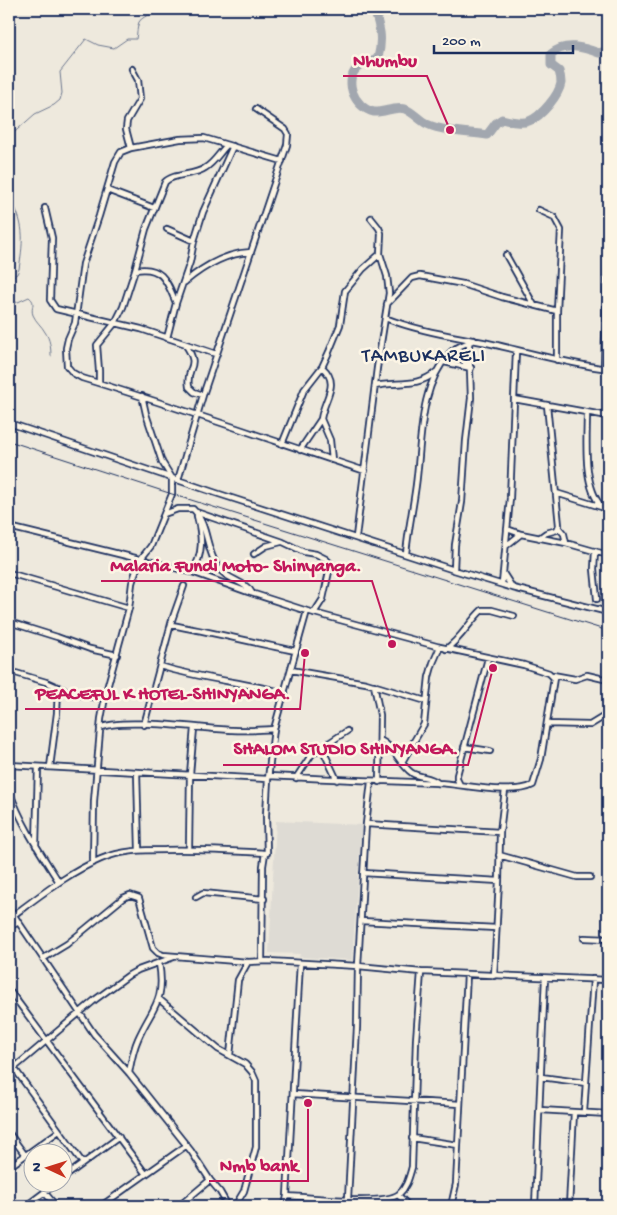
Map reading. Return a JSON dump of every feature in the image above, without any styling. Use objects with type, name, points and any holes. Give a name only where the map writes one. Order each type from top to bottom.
[{"type":"street","points":[[131,148],[126,129],[127,121],[140,98],[138,80],[132,69]]},
{"type":"street","points":[[93,863],[94,801],[100,728],[105,698],[129,608],[132,583],[140,560],[151,546],[172,494],[202,395],[287,145],[288,134],[279,124],[256,109]]},
{"type":"street","points":[[282,160],[204,138],[185,138],[131,148],[121,152],[118,156],[83,264],[75,323],[66,348],[67,366],[76,375],[365,471]]},
{"type":"street","points":[[99,383],[97,346],[115,323],[136,270],[146,229],[167,180],[206,168],[227,145]]},
{"type":"street","points":[[167,338],[203,212],[233,146]]},
{"type":"street","points":[[107,190],[154,208]]},
{"type":"street","points":[[45,208],[52,238],[50,300],[56,310],[142,329],[216,354]]},
{"type":"street","points":[[540,210],[554,217],[561,228],[557,360]]},
{"type":"street","points":[[356,537],[387,304],[388,284],[380,254],[381,233],[371,218]]},
{"type":"street","points":[[167,230],[194,241]]},
{"type":"street","points":[[385,318],[423,331],[606,369],[608,243]]},
{"type":"street","points":[[184,282],[207,265],[241,253],[252,252]]},
{"type":"street","points":[[282,444],[304,390],[322,367],[340,325],[345,291],[368,264],[380,254]]},
{"type":"street","points":[[506,255],[534,305]]},
{"type":"street","points":[[136,270],[150,268],[158,272],[168,284],[176,302]]},
{"type":"street","points":[[387,304],[412,278],[420,276],[463,284],[557,311]]},
{"type":"street","points":[[406,554],[427,398],[437,371],[444,362],[456,348],[472,342]]},
{"type":"street","points":[[454,570],[470,411],[469,368],[472,342]]},
{"type":"street","points":[[185,344],[194,362],[189,375],[189,387],[194,392],[202,395]]},
{"type":"street","points":[[456,348],[469,368]]},
{"type":"street","points":[[502,584],[512,465],[516,351]]},
{"type":"street","points":[[444,362],[469,368]]},
{"type":"street","points":[[300,450],[321,419],[330,391],[330,374],[322,367]]},
{"type":"street","points":[[375,386],[422,381],[437,371]]},
{"type":"street","points":[[142,396],[162,462],[175,479]]},
{"type":"street","points":[[514,399],[608,416]]},
{"type":"street","points":[[547,405],[560,522],[559,528],[564,534],[566,542]]},
{"type":"street","points":[[587,412],[588,466],[592,490],[602,507]]},
{"type":"street","points":[[321,419],[330,440],[332,460]]},
{"type":"street","points":[[9,423],[454,570],[513,588],[608,612]]},
{"type":"street","points":[[556,493],[608,509]]},
{"type":"street","points":[[163,515],[170,511],[184,508],[193,509],[196,512],[248,529],[261,536],[283,542],[304,552],[322,556],[331,564],[323,599],[314,613]]},
{"type":"street","points":[[192,572],[197,564],[201,547],[200,529],[196,512]]},
{"type":"street","points":[[196,512],[204,525],[212,556],[217,567],[223,574],[246,586],[252,594]]},
{"type":"street","points":[[9,527],[192,572],[252,594],[307,611],[446,649],[510,661],[553,675],[575,679],[588,676],[608,680]]},
{"type":"street","points":[[540,538],[559,528]]},
{"type":"street","points":[[507,529],[521,534],[566,542],[608,555]]},
{"type":"street","points":[[505,547],[521,534]]},
{"type":"street","points":[[254,554],[266,546],[283,542]]},
{"type":"street","points":[[595,551],[596,599]]},
{"type":"street","points":[[502,571],[513,588]]},
{"type":"street","points":[[9,573],[129,608]]},
{"type":"street","points":[[144,724],[171,625],[184,586]]},
{"type":"street","points":[[446,649],[456,641],[482,610],[492,610],[514,616]]},
{"type":"street","points":[[262,961],[264,853],[267,853],[266,815],[274,729],[307,611]]},
{"type":"street","points":[[9,622],[90,649],[117,655]]},
{"type":"street","points":[[171,625],[205,630],[237,639],[296,651]]},
{"type":"street","points":[[402,762],[424,724],[431,670],[440,647]]},
{"type":"street","points":[[460,785],[457,775],[488,658]]},
{"type":"street","points":[[160,666],[182,673],[247,684],[285,693]]},
{"type":"street","points":[[291,670],[374,685],[426,700]]},
{"type":"street","points":[[9,671],[33,677],[71,693],[105,698]]},
{"type":"street","points":[[9,765],[269,778],[438,783],[505,790],[527,788],[532,785],[541,759],[553,675]]},
{"type":"street","points":[[374,685],[380,716],[379,782]]},
{"type":"street","points":[[50,767],[57,713],[58,687]]},
{"type":"street","points":[[546,724],[590,725],[608,714]]},
{"type":"street","points":[[100,728],[110,725],[144,724],[233,730],[274,729]]},
{"type":"street","points":[[189,849],[190,774],[194,728]]},
{"type":"street","points":[[296,778],[309,757],[347,731]]},
{"type":"street","points":[[380,740],[390,746],[411,772],[438,783]]},
{"type":"street","points":[[464,747],[490,751]]},
{"type":"street","points":[[322,748],[337,780]]},
{"type":"street","points":[[36,847],[38,767]]},
{"type":"street","points":[[137,772],[139,850]]},
{"type":"street","points":[[348,1199],[357,1027],[360,921],[366,824],[371,782]]},
{"type":"street","points":[[9,790],[16,809],[36,847],[59,882]]},
{"type":"street","points":[[494,976],[500,832],[505,790]]},
{"type":"street","points":[[366,824],[500,832]]},
{"type":"street","points":[[15,914],[59,882],[93,863],[119,853],[139,850],[189,849],[264,853]]},
{"type":"street","points":[[499,855],[577,877],[590,877]]},
{"type":"street","points":[[363,874],[499,880]]},
{"type":"street","points":[[196,897],[203,893],[264,899]]},
{"type":"street","points":[[44,958],[67,944],[123,898],[130,895],[139,898],[141,902],[154,948],[158,953],[175,957],[358,966],[494,976],[608,980]]},
{"type":"street","points":[[9,908],[15,914],[94,1034],[129,1073],[186,1145],[228,1206]]},
{"type":"street","points":[[360,921],[496,928]]},
{"type":"street","points":[[9,927],[19,922]]},
{"type":"street","points":[[584,938],[608,940]]},
{"type":"street","points":[[14,1068],[79,1013],[129,975],[175,957]]},
{"type":"street","points":[[230,1055],[238,980],[248,962]]},
{"type":"street","points":[[129,1073],[138,1039],[159,999],[162,987],[159,963]]},
{"type":"street","points":[[285,1206],[300,963]]},
{"type":"street","points":[[287,1196],[386,1199],[398,1195],[406,1186],[412,1167],[421,972]]},
{"type":"street","points":[[452,1206],[456,1184],[467,974]]},
{"type":"street","points":[[536,1206],[545,978]]},
{"type":"street","points":[[584,1112],[593,979]]},
{"type":"street","points":[[9,990],[81,1089],[146,1173]]},
{"type":"street","points":[[159,999],[218,1049],[245,1064],[256,1080],[256,1147],[244,1191],[235,1206]]},
{"type":"street","points":[[9,1061],[82,1162]]},
{"type":"street","points":[[541,1077],[586,1083]]},
{"type":"street","points":[[292,1094],[460,1104]]},
{"type":"street","points":[[540,1110],[608,1114]]},
{"type":"street","points":[[569,1206],[574,1112]]},
{"type":"street","points":[[43,1142],[59,1131]]},
{"type":"street","points":[[9,1133],[22,1151]]},
{"type":"street","points":[[72,1170],[118,1137]]},
{"type":"street","points":[[412,1138],[458,1145]]},
{"type":"street","points":[[101,1206],[186,1145]]},
{"type":"street","points":[[9,1167],[22,1157]]},
{"type":"street","points":[[179,1206],[210,1180]]},
{"type":"street","points":[[26,1206],[45,1193],[56,1206]]},
{"type":"street","points":[[398,1195],[409,1206]]},
{"type":"shaded area","points":[[276,821],[362,825],[352,960],[299,957],[300,954],[269,953]]},
{"type":"waterway","points":[[9,137],[35,114],[60,100],[62,93],[60,72],[86,39],[98,45],[114,48],[127,39],[136,39],[138,24],[141,19],[169,9]]},
{"type":"waterway","points":[[374,9],[380,33],[380,51],[378,58],[361,65],[355,71],[351,85],[356,99],[361,105],[374,112],[397,108],[405,109],[427,124],[449,130],[487,135],[496,123],[502,119],[516,122],[534,119],[544,110],[560,88],[559,71],[551,65],[551,54],[556,50],[568,47],[587,49],[599,53],[608,50]]},
{"type":"waterway","points":[[9,195],[21,223],[22,231],[19,269],[17,274],[9,278]]},
{"type":"waterway","points":[[9,303],[18,302],[29,297],[31,299],[33,315],[48,338],[51,356]]},
{"type":"railway","points":[[9,441],[608,631]]},
{"type":"place","name":"Nhumbu","points":[[450,130]]},
{"type":"place","name":"Malaria Fundi Moto- Shinyanga.","points":[[392,644]]},
{"type":"place","name":"PEACEFUL K HOTEL-SHINYANGA.","points":[[305,653]]},
{"type":"place","name":"SHALOM STUDIO SHINYANGA.","points":[[493,668]]},
{"type":"place","name":"Nmb bank","points":[[308,1103]]},
{"type":"district","name":"TAMBUKARELI","points":[[424,357]]}]
